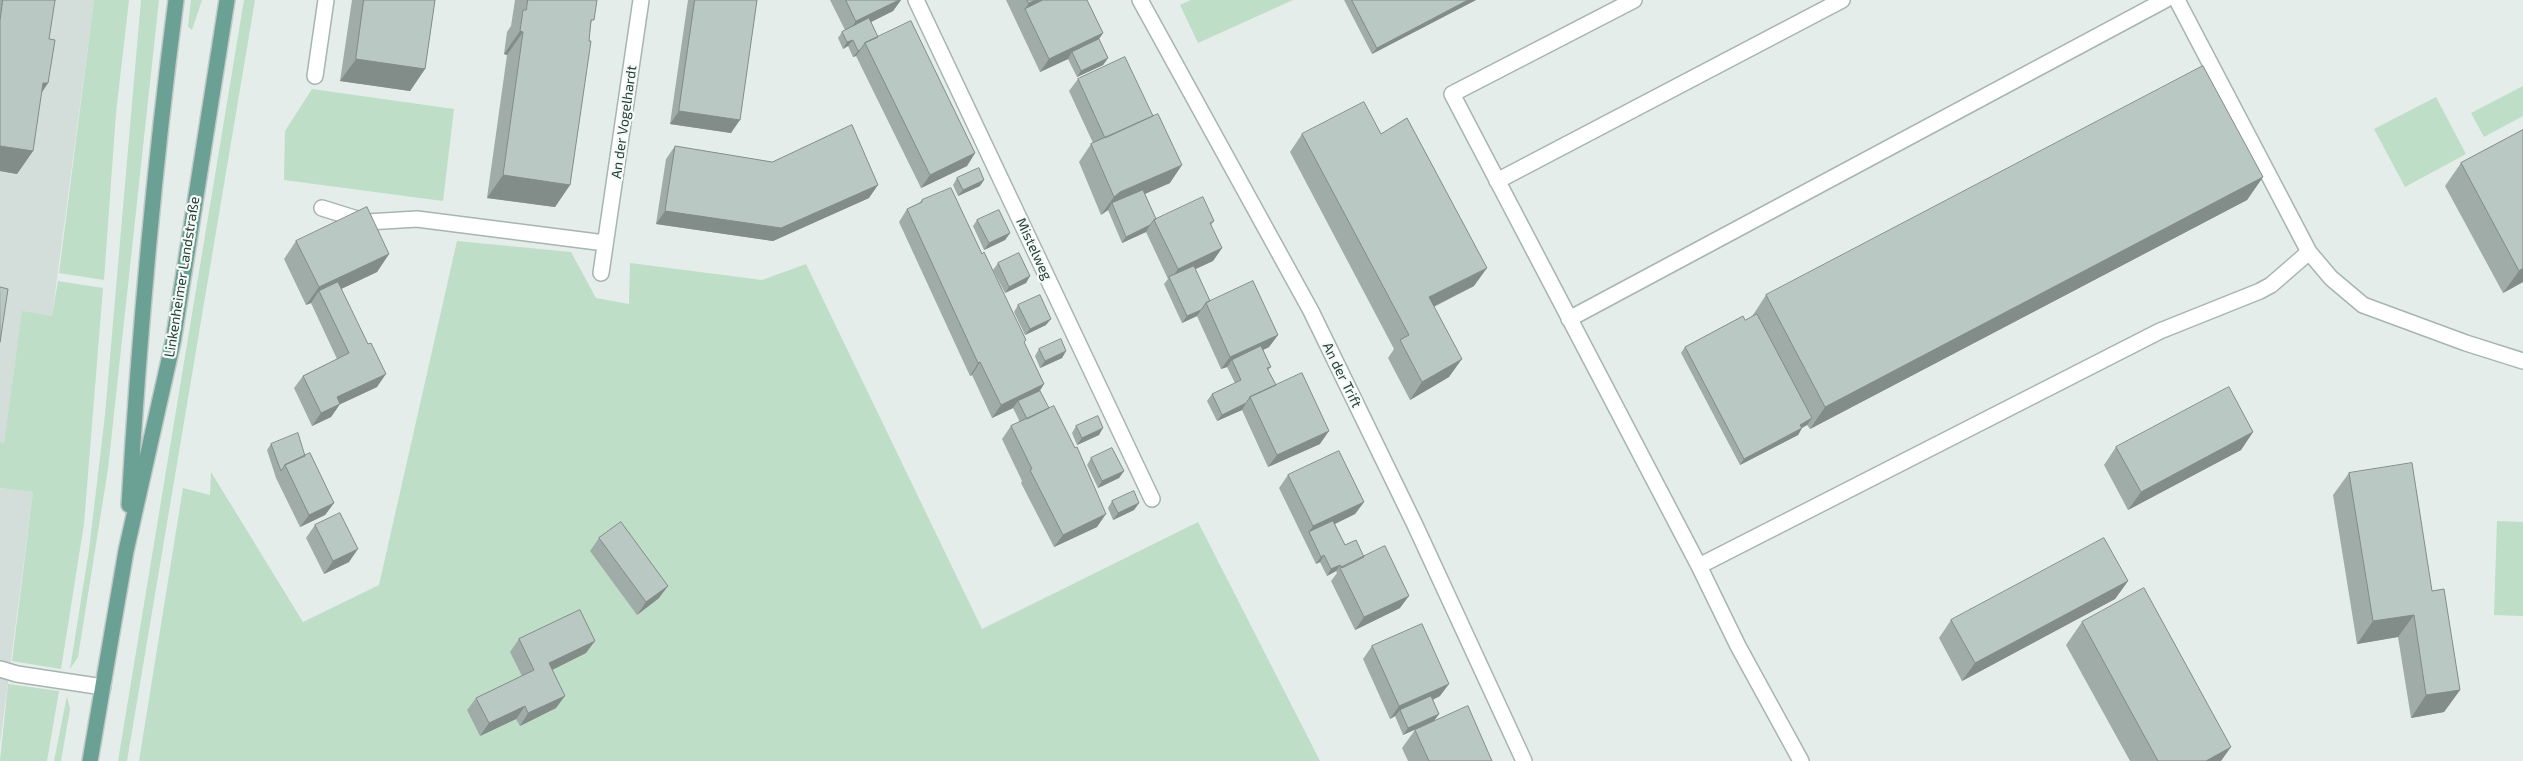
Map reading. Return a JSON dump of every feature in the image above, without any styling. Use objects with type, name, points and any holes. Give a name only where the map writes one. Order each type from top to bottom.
[{"type":"main road","name":"Linkenheimer Landstraße","points":[[126,551],[139,338],[164,92],[176,0]]},
{"type":"main road","name":"Linkenheimer Landstraße","points":[[90,761],[126,551],[173,342],[227,0]]},
{"type":"street","points":[[315,76],[326,0]]},
{"type":"street","name":"An der Vogelhardt","points":[[601,273],[642,0]]},
{"type":"street","name":"Mistelweg","points":[[916,0],[1152,499]]},
{"type":"street","name":"An der Trift","points":[[1140,0],[1310,311],[1415,525],[1524,761]]},
{"type":"street","points":[[1634,0],[1452,94],[1699,566],[1738,646],[1801,761]]},
{"type":"street","points":[[1497,181],[1842,0]]},
{"type":"street","points":[[1569,319],[2165,0]]},
{"type":"street","points":[[2177,0],[2309,252],[2331,278],[2363,305],[2466,343],[2523,361]]},
{"type":"street","points":[[322,208],[367,222],[417,219],[605,243]]},
{"type":"street","points":[[1699,566],[2160,331],[2260,291],[2271,285],[2309,252]]},
{"type":"street","points":[[0,669],[17,674],[103,687]]},
{"type":"shaded area","points":[[0,0],[94,0],[52,316],[22,312],[4,443],[0,442]]},
{"type":"shaded area","points":[[0,488],[33,492],[0,744]]},
{"type":"green space","points":[[94,0],[129,0],[116,113],[104,280],[59,273]]},
{"type":"green space","points":[[141,0],[159,0],[108,469],[78,657],[70,669],[89,550],[105,415]]},
{"type":"green space","points":[[191,0],[202,0],[192,30],[188,27]]},
{"type":"green space","points":[[244,0],[255,0],[127,761],[118,761]]},
{"type":"green space","points":[[1191,0],[1293,0],[1198,43],[1180,5]]},
{"type":"green space","points":[[2523,86],[2523,116],[2484,137],[2471,113]]},
{"type":"green space","points":[[312,89],[454,109],[443,201],[284,180],[285,131]]},
{"type":"green space","points":[[2436,97],[2466,154],[2405,187],[2374,129]]},
{"type":"green space","points":[[457,241],[571,252],[596,298],[629,304],[630,263],[762,280],[806,264],[982,629],[1198,522],[1320,761],[139,761],[183,488],[210,495],[211,472],[303,622],[379,585]]},
{"type":"green space","points":[[58,281],[103,288],[84,524],[61,669],[12,661],[33,492],[0,488],[0,442],[4,443],[22,311],[52,316]]},
{"type":"green space","points":[[2497,521],[2523,522],[2523,616],[2494,615]]},
{"type":"green space","points":[[8,684],[59,691],[47,761],[0,761]]},
{"type":"green space","points":[[67,696],[70,709],[61,761],[54,761]]},
{"type":"building","points":[[3,0],[55,0],[49,39],[55,40],[48,83],[43,83],[33,151],[0,146],[0,21]]},
{"type":"building","points":[[364,0],[435,0],[425,69],[356,59]]},
{"type":"building","points":[[528,0],[597,0],[594,20],[591,20],[589,41],[591,41],[570,185],[503,175],[523,32],[520,31],[523,10],[526,10]]},
{"type":"building","points":[[695,0],[757,0],[740,120],[679,111]]},
{"type":"building","points":[[846,0],[899,0],[856,21]]},
{"type":"building","points":[[1043,0],[1087,0],[1103,33],[1049,59],[1025,9]]},
{"type":"building","points":[[1352,0],[1468,0],[1377,48]]},
{"type":"building","points":[[869,18],[878,37],[865,43],[858,51],[853,40],[847,42],[842,32]]},
{"type":"building","points":[[911,21],[975,153],[930,175],[865,43]]},
{"type":"building","points":[[1099,39],[1108,58],[1081,71],[1072,52]]},
{"type":"building","points":[[1125,57],[1153,116],[1105,138],[1078,79]]},
{"type":"building","points":[[2203,66],[2263,177],[1825,407],[1766,295]]},
{"type":"building","points":[[1364,102],[1381,134],[1407,118],[1487,268],[1429,297],[1462,359],[1422,382],[1400,340],[1409,335],[1302,134]]},
{"type":"building","points":[[1158,114],[1182,165],[1120,192],[1114,197],[1091,144]]},
{"type":"building","points":[[852,125],[878,185],[781,228],[665,211],[675,146],[772,162]]},
{"type":"building","points":[[2523,130],[2523,268],[2519,271],[2461,163]]},
{"type":"building","points":[[979,168],[984,180],[963,190],[957,178]]},
{"type":"building","points":[[951,188],[1026,340],[1024,342],[1044,384],[1001,405],[980,362],[978,363],[907,209],[922,202],[922,200]]},
{"type":"building","points":[[1143,190],[1156,219],[1150,225],[1126,237],[1112,203]]},
{"type":"building","points":[[1203,197],[1214,221],[1210,223],[1222,248],[1178,269],[1154,220]]},
{"type":"building","points":[[367,207],[389,254],[319,287],[296,241]]},
{"type":"building","points":[[999,210],[1010,233],[989,243],[977,220]]},
{"type":"building","points":[[1019,253],[1030,276],[1009,287],[998,263]]},
{"type":"building","points":[[1194,266],[1210,301],[1201,310],[1187,316],[1169,277]]},
{"type":"building","points":[[1253,281],[1278,335],[1230,357],[1206,303]]},
{"type":"building","points":[[338,282],[368,344],[371,343],[386,374],[337,397],[340,404],[321,413],[303,376],[349,353],[319,291]]},
{"type":"building","points":[[0,287],[8,289],[0,342]]},
{"type":"building","points":[[1040,295],[1051,319],[1030,329],[1018,305]]},
{"type":"building","points":[[1757,314],[1812,418],[1800,425],[1802,428],[1744,459],[1685,347],[1743,316],[1745,320]]},
{"type":"building","points":[[1061,339],[1066,351],[1045,361],[1039,349]]},
{"type":"building","points":[[1261,346],[1271,367],[1267,368],[1276,385],[1250,397],[1246,403],[1222,415],[1212,394],[1241,380],[1232,360]]},
{"type":"building","points":[[1302,373],[1329,431],[1277,455],[1250,397]]},
{"type":"building","points":[[2229,387],[2253,432],[2141,492],[2116,447]]},
{"type":"building","points":[[1040,391],[1049,408],[1027,419],[1018,401]]},
{"type":"building","points":[[1054,406],[1075,448],[1077,447],[1106,514],[1063,535],[1030,470],[1032,469],[1011,426]]},
{"type":"building","points":[[1098,416],[1103,428],[1082,438],[1076,426]]},
{"type":"building","points":[[298,433],[305,456],[285,465],[281,471],[271,444]]},
{"type":"building","points":[[1112,448],[1124,471],[1102,481],[1091,458]]},
{"type":"building","points":[[1339,451],[1364,502],[1313,526],[1288,475]]},
{"type":"building","points":[[310,453],[334,503],[309,515],[285,465]]},
{"type":"building","points":[[2412,463],[2432,591],[2444,589],[2460,690],[2426,695],[2414,615],[2373,621],[2349,473]]},
{"type":"building","points":[[1134,491],[1139,503],[1118,513],[1112,501]]},
{"type":"building","points":[[340,513],[358,549],[333,561],[315,525]]},
{"type":"building","points":[[1333,521],[1345,545],[1356,540],[1364,557],[1342,568],[1340,565],[1331,569],[1324,555],[1321,557],[1309,532]]},
{"type":"building","points":[[621,522],[668,586],[646,602],[599,538]]},
{"type":"building","points":[[2104,538],[2128,581],[1975,663],[1951,620]]},
{"type":"building","points":[[1385,546],[1409,596],[1364,617],[1340,568]]},
{"type":"building","points":[[2144,588],[2231,747],[2206,761],[2158,761],[2082,622]]},
{"type":"building","points":[[580,610],[595,641],[549,663],[565,696],[528,713],[525,706],[489,723],[476,698],[534,670],[519,639]]},
{"type":"building","points":[[1422,624],[1449,684],[1399,706],[1372,646]]},
{"type":"building","points":[[1431,696],[1439,714],[1408,728],[1400,710]]},
{"type":"building","points":[[1468,706],[1492,761],[1429,761],[1415,730]]}]
